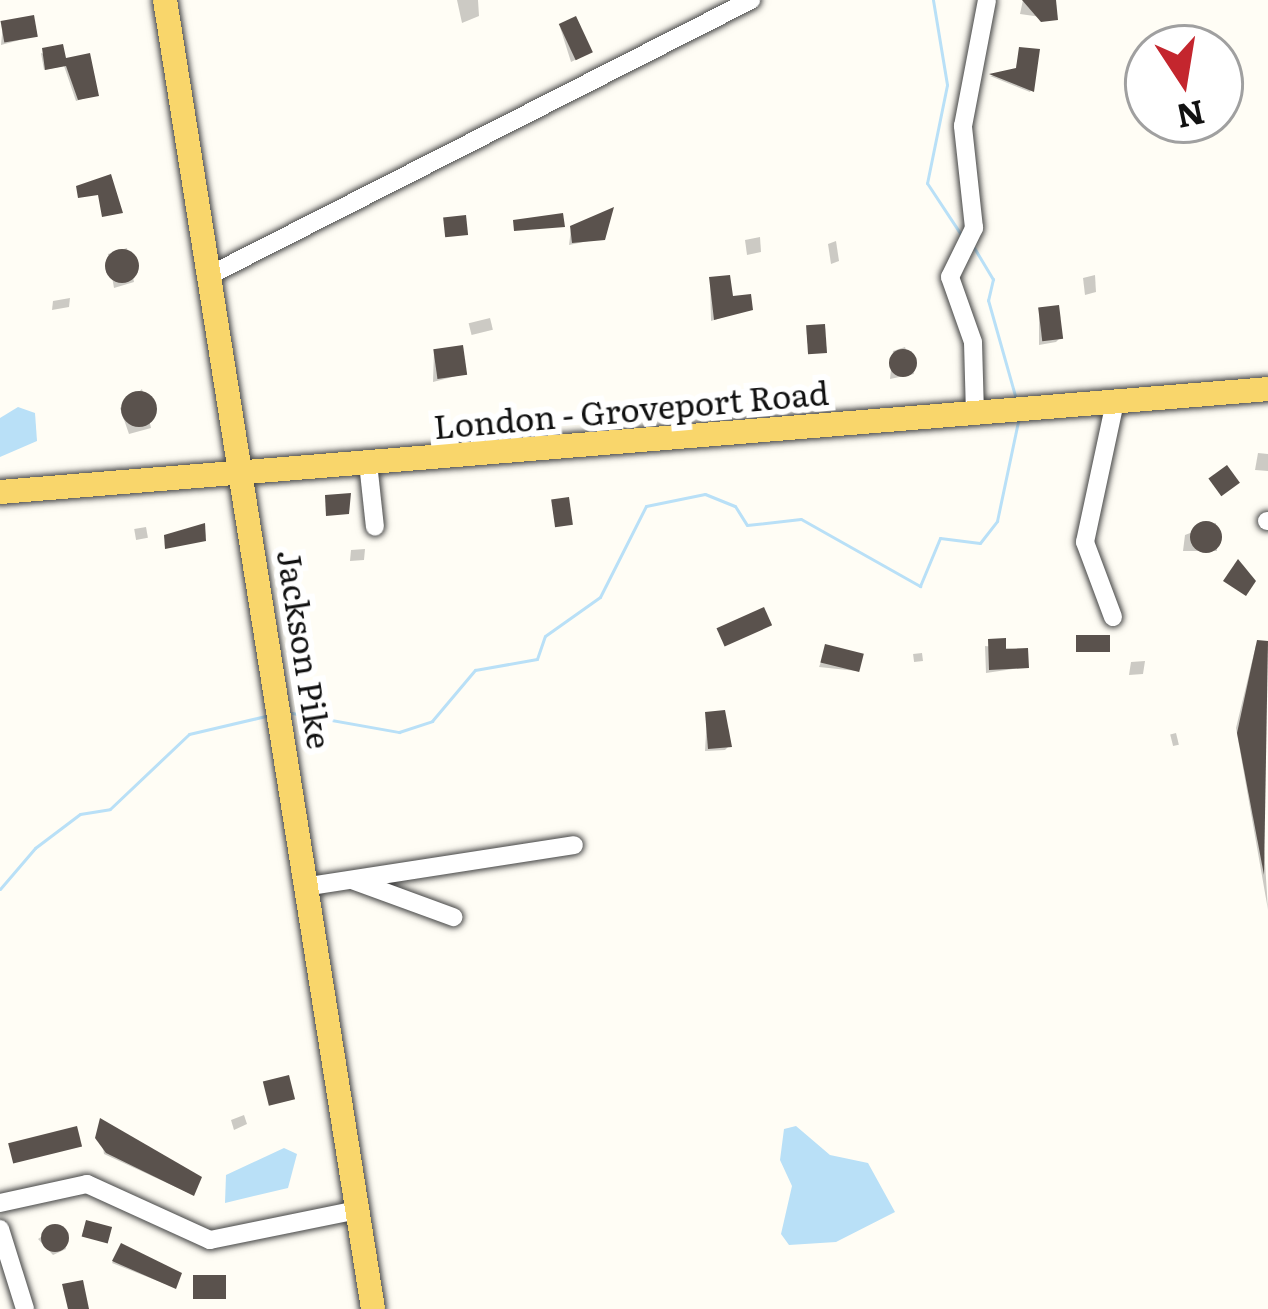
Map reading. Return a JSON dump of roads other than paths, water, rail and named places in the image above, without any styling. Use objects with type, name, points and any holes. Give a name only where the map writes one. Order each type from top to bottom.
[{"type":"main road","name":"Jackson Pike","points":[[165,0],[246,472],[373,1309]]},
{"type":"main road","name":"London - Groveport Road","points":[[0,492],[1268,389]]},
{"type":"street","points":[[212,274],[751,0]]},
{"type":"street","points":[[979,414],[974,342],[950,277],[976,192],[963,126],[987,0]]},
{"type":"street","points":[[1113,617],[1085,542],[1115,402]]},
{"type":"street","points":[[368,463],[375,527]]},
{"type":"street","points":[[310,886],[574,845]]},
{"type":"street","points":[[347,879],[452,917]]},
{"type":"street","points":[[0,1203],[87,1184],[210,1240],[358,1210]]},
{"type":"street","points":[[0,1229],[25,1309]]},
{"type":"water","points":[[18,407],[35,413],[37,441],[0,457],[0,418]]},
{"type":"water","points":[[796,1126],[830,1155],[868,1163],[895,1212],[836,1242],[789,1245],[781,1234],[792,1186],[780,1160],[784,1129]]},
{"type":"water","points":[[284,1148],[297,1154],[288,1188],[225,1203],[226,1175]]},
{"type":"waterway","points":[[933,0],[947,85],[927,183],[962,236]]},
{"type":"waterway","points":[[973,246],[993,279],[988,300],[1016,399]]},
{"type":"waterway","points":[[292,713],[399,732],[432,721],[475,670],[537,659],[545,636],[600,597],[646,506],[705,494],[735,506],[747,525],[801,519],[920,586],[940,538],[980,543],[997,521],[1018,421]]},
{"type":"waterway","points":[[0,889],[35,848],[80,814],[110,809],[189,734],[270,715]]}]
